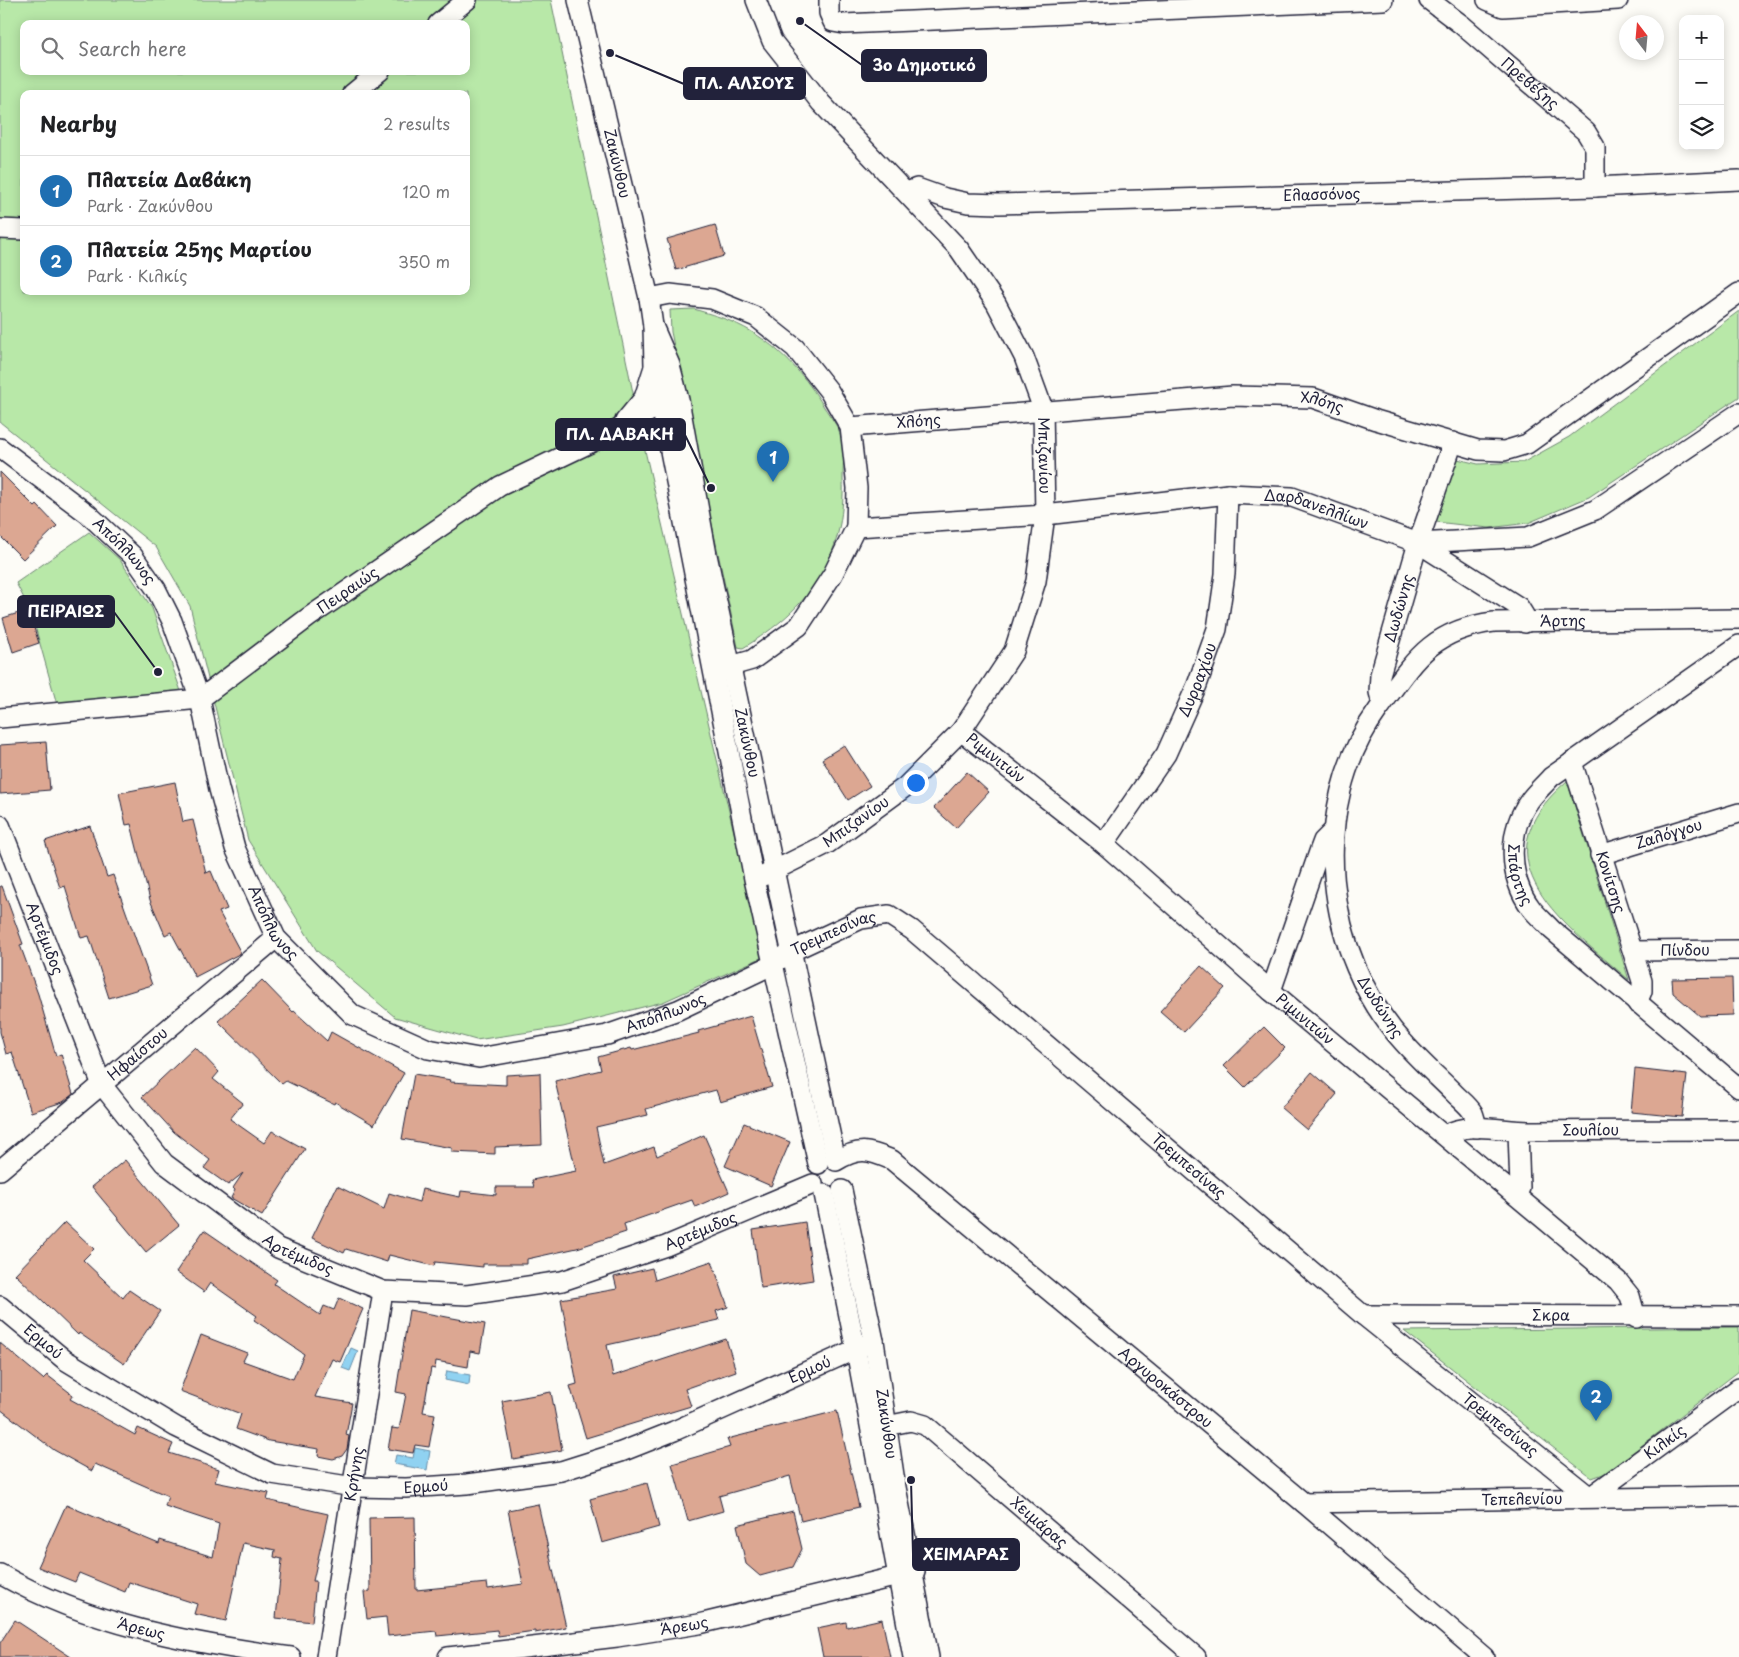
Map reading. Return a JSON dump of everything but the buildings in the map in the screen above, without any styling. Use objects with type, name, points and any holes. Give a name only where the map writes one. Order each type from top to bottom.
[{"type":"street","points":[[443,20],[467,0]]},
{"type":"street","name":"Ζακύνθου","points":[[578,0],[649,298],[653,326],[654,366],[670,403],[707,555],[790,952],[827,1162]]},
{"type":"street","name":"Μπιζανίου","points":[[754,879],[773,872],[827,844],[905,788],[961,731],[1014,650],[1036,581],[1045,515],[1043,409],[1024,357],[996,304],[958,249],[907,192],[821,103],[772,42],[756,0]]},
{"type":"street","points":[[829,0],[829,13],[833,22],[844,24],[1383,0]]},
{"type":"street","name":"Πρεβέζης","points":[[1429,0],[1462,24],[1586,132],[1595,146],[1595,187]]},
{"type":"street","points":[[1487,0],[1503,7],[1618,0]]},
{"type":"street","points":[[357,90],[375,75]]},
{"type":"street","name":"Ελασσόνος","points":[[907,192],[917,188],[945,198],[968,203],[999,204],[1595,187],[1739,180]]},
{"type":"street","points":[[0,229],[20,230]]},
{"type":"street","name":"Χλόης","points":[[850,427],[1043,409],[1233,396],[1312,398],[1376,420],[1478,450],[1504,451],[1527,444],[1739,293]]},
{"type":"street","points":[[649,298],[670,294],[712,299],[756,316],[795,348],[828,391],[850,427],[857,488],[856,527],[833,574],[799,626],[752,660],[730,666]]},
{"type":"street","name":"Ζακύνθου","points":[[653,326],[670,364],[669,439],[754,879],[772,965],[827,1162]]},
{"type":"street","points":[[625,425],[644,398],[654,366]]},
{"type":"street","name":"Πειραιώς","points":[[200,698],[309,618],[500,486],[670,403]]},
{"type":"street","name":"Δαρδανελλίων","points":[[856,527],[1045,515],[1228,494],[1292,497],[1418,543],[1528,537],[1594,510],[1739,413]]},
{"type":"street","points":[[625,425],[645,425],[669,439]]},
{"type":"street","name":"Δωδώνης","points":[[1382,704],[1379,692],[1380,675],[1418,543],[1452,442]]},
{"type":"street","name":"Απόλλωνος","points":[[0,448],[88,514],[133,556],[156,589],[172,621],[200,698],[219,789],[235,848],[276,938],[353,1015],[428,1049],[479,1058],[607,1035],[678,1010],[772,965]]},
{"type":"street","name":"Δυρραχίου","points":[[1104,844],[1166,754],[1197,685],[1217,629],[1225,574],[1228,494]]},
{"type":"street","name":"Άρτης","points":[[1418,543],[1519,608],[1524,615],[1525,623],[1739,619]]},
{"type":"street","name":"Δωδώνης","points":[[1477,1128],[1472,1111],[1403,1042],[1362,982],[1342,926],[1332,850],[1333,831],[1336,810],[1352,759],[1366,726],[1409,665],[1423,652],[1453,632],[1480,624],[1525,623]]},
{"type":"street","name":"Σπάρτης","points":[[1739,645],[1551,777],[1529,800],[1517,823],[1512,846],[1514,867],[1521,888],[1531,907],[1552,930],[1739,1088]]},
{"type":"street","points":[[0,718],[200,698]]},
{"type":"street","name":"Ριμινιτών","points":[[961,731],[1104,844],[1271,991],[1618,1282],[1630,1296],[1636,1318]]},
{"type":"street","name":"Κονίτσης","points":[[1572,762],[1600,855],[1642,981],[1642,992],[1637,1003]]},
{"type":"street","name":"Ζαλόγγου","points":[[1600,855],[1739,813]]},
{"type":"street","name":"Αρτέμιδος","points":[[0,825],[102,1085],[164,1163],[278,1248],[383,1291],[467,1295],[562,1281],[826,1189]]},
{"type":"street","name":"Δωδώνης","points":[[1271,991],[1323,841],[1333,831]]},
{"type":"street","name":"Τρεμπεσίνας","points":[[772,965],[790,952],[861,919],[889,915],[912,930],[1363,1315],[1590,1497]]},
{"type":"street","name":"Ηφαίστου","points":[[0,1170],[276,938]]},
{"type":"street","name":"Πίνδου","points":[[1633,951],[1739,950]]},
{"type":"street","name":"Σουλίου","points":[[1444,1135],[1456,1128],[1518,1131],[1739,1130]]},
{"type":"street","points":[[1516,1196],[1520,1188],[1518,1131]]},
{"type":"street","name":"Αργυροκάστρου","points":[[827,1162],[868,1150],[892,1160],[1304,1503],[1484,1657]]},
{"type":"street","points":[[827,1162],[843,1166],[847,1174],[846,1182],[826,1189],[813,1171],[827,1162]]},
{"type":"street","name":"Ζακύνθου","points":[[826,1189],[874,1341],[879,1427]]},
{"type":"street","name":"Ζακύνθου","points":[[826,1189],[856,1350],[879,1427],[906,1574],[913,1657]]},
{"type":"street","name":"Κρήνης","points":[[326,1657],[354,1487],[383,1291]]},
{"type":"street","name":"Ερμού","points":[[0,1306],[64,1360],[176,1428],[272,1474],[354,1487],[406,1488],[467,1484],[561,1471],[621,1452],[674,1431],[874,1341]]},
{"type":"street","name":"Σκρα","points":[[1363,1315],[1636,1318],[1739,1316]]},
{"type":"street","name":"Κιλκίς","points":[[1590,1497],[1739,1388]]},
{"type":"street","name":"Χειμάρας","points":[[879,1427],[911,1421],[925,1425],[1196,1657]]},
{"type":"street","name":"Τεπελενίου","points":[[1304,1503],[1739,1496]]},
{"type":"street","name":"Άρεως","points":[[0,1574],[42,1597],[93,1617],[218,1647],[291,1657]]},
{"type":"street","name":"Ζακύνθου","points":[[906,1574],[930,1657]]},
{"type":"street","name":"Άρεως","points":[[448,1657],[617,1638],[699,1624],[906,1574]]},
{"type":"green space","points":[[0,0],[551,0],[646,455],[763,957],[663,1002],[563,1027],[476,1040],[395,1017],[317,951],[248,840],[190,606],[156,547],[0,422]]},
{"type":"green space","points":[[694,309],[721,318],[759,336],[796,368],[834,421],[840,432],[843,446],[842,507],[838,533],[830,557],[819,578],[787,616],[743,648],[738,647],[671,332],[670,310]]},
{"type":"green space","points":[[1739,311],[1739,397],[1589,497],[1528,523],[1489,528],[1427,521],[1441,455],[1478,464],[1524,462],[1569,437]]},
{"type":"green space","points":[[89,532],[120,560],[152,608],[183,697],[58,708],[31,612],[16,583]]},
{"type":"green space","points":[[1567,781],[1629,980],[1579,937],[1557,914],[1539,890],[1528,865],[1528,839],[1540,811]]},
{"type":"green space","points":[[1739,1327],[1739,1371],[1606,1473],[1592,1478],[1404,1331]]},
{"type":"water","points":[[351,1348],[358,1351],[350,1371],[342,1368]]},
{"type":"water","points":[[447,1371],[470,1375],[469,1385],[445,1380]]},
{"type":"water","points":[[415,1448],[430,1451],[427,1470],[394,1464],[396,1455],[413,1458]]},
{"type":"place","name":"3ο Δημοτικό","points":[[800,21]]},
{"type":"place","name":"ΠΛ. ΑΛΣΟΥΣ","points":[[610,53]]},
{"type":"place","name":"Πλατεία Δαβάκη","points":[[773,482]]},
{"type":"place","name":"ΠΛ. ΔΑΒΑΚΗ","points":[[711,488]]},
{"type":"place","name":"ΠΕΙΡΑΙΩΣ","points":[[158,672]]},
{"type":"place","name":"Πλατεία 25ης Μαρτίου","points":[[1596,1421]]},
{"type":"place","name":"ΧΕΙΜΑΡΑΣ","points":[[911,1480]]}]
